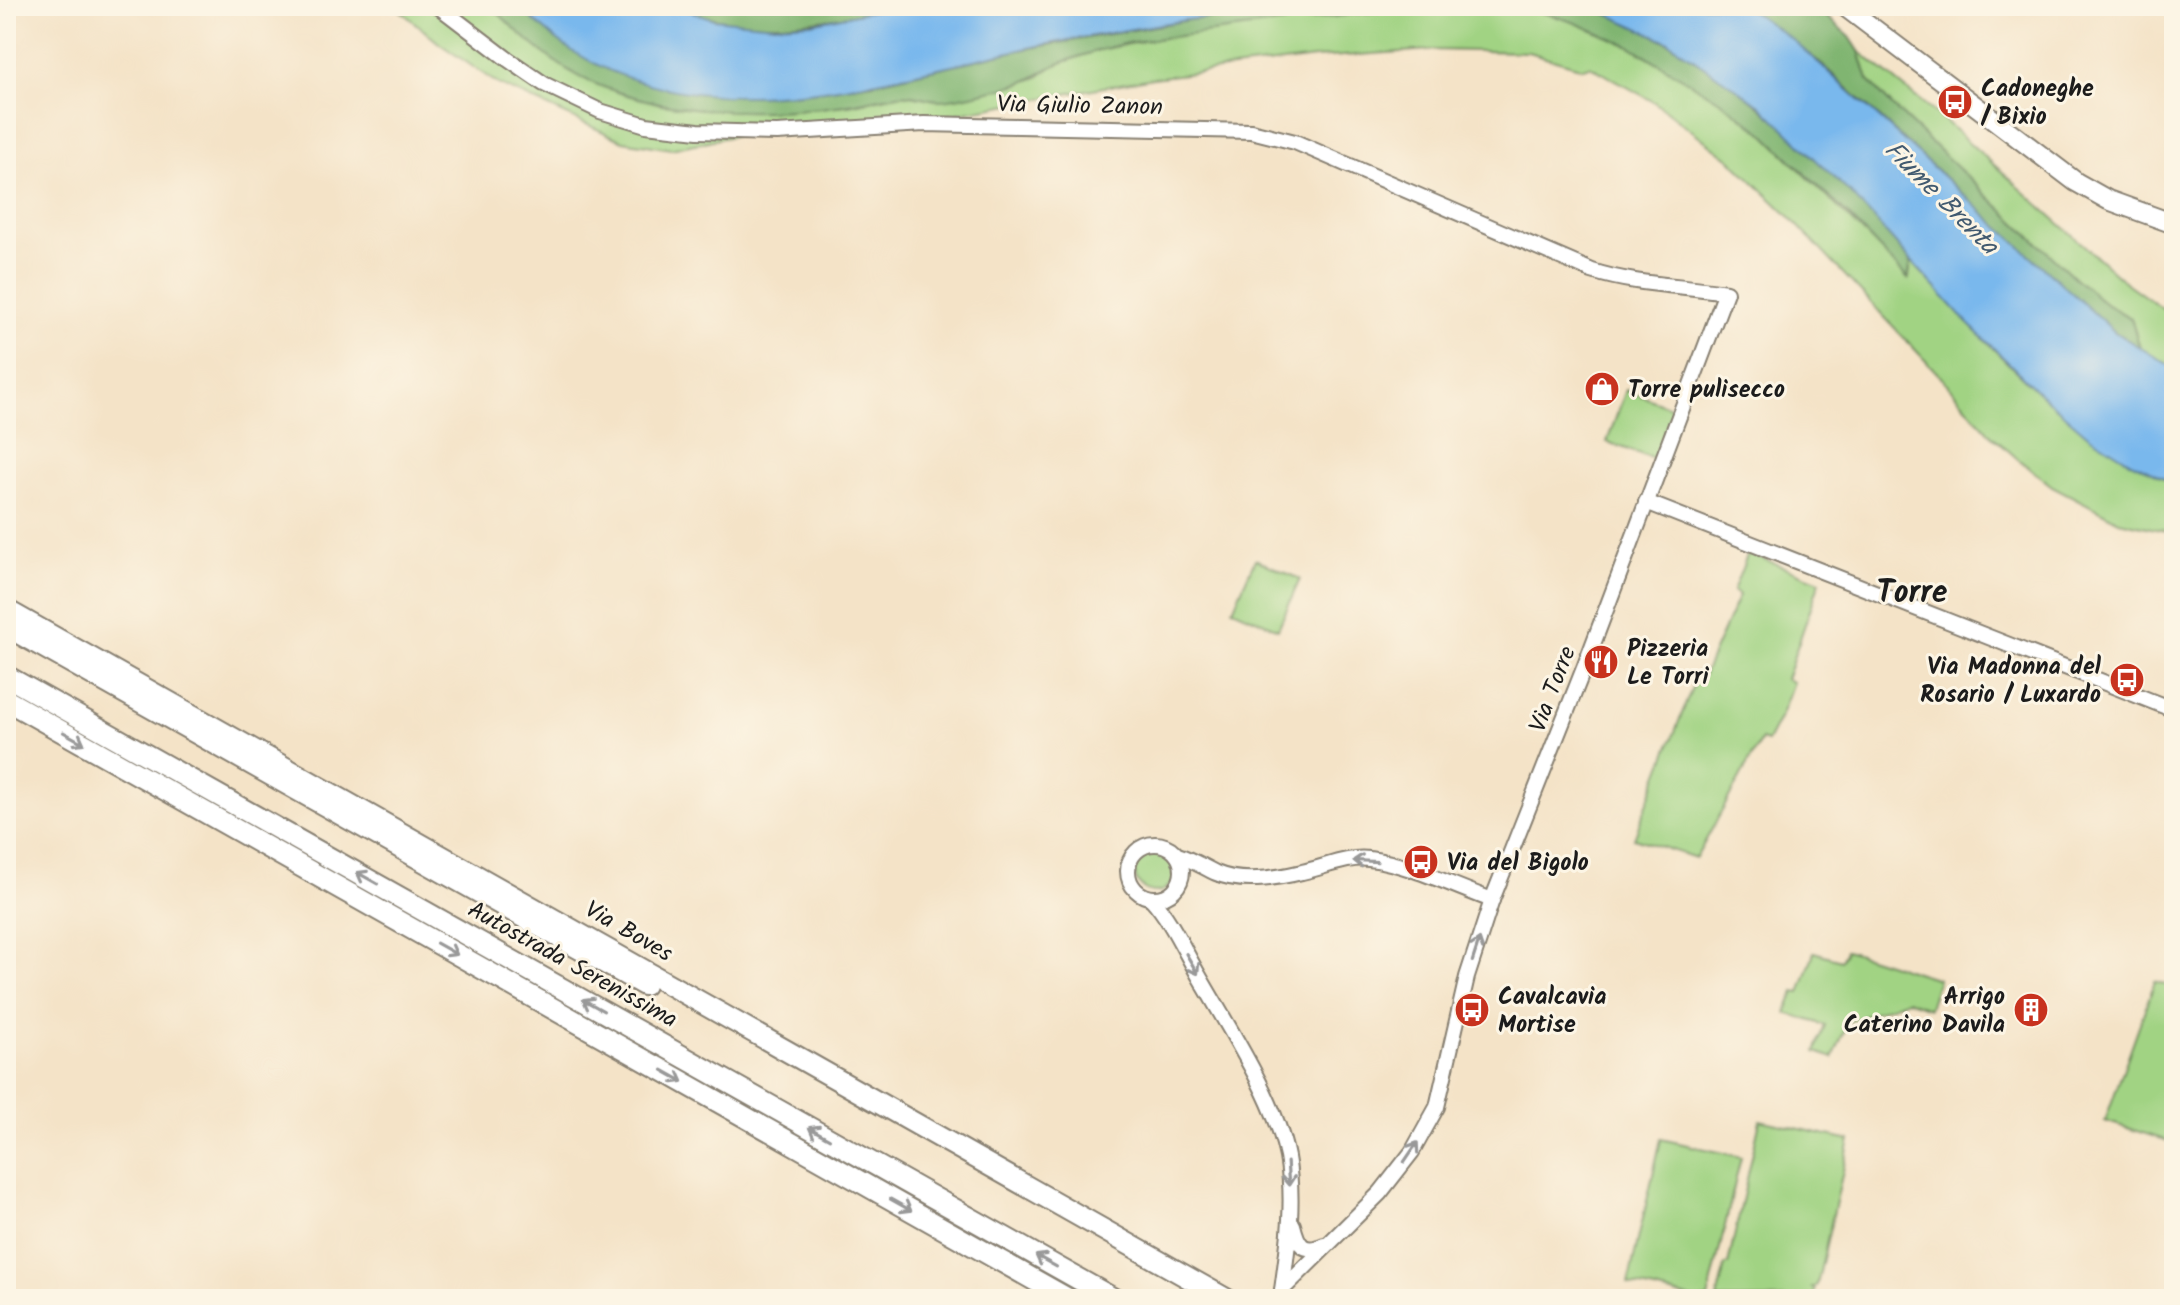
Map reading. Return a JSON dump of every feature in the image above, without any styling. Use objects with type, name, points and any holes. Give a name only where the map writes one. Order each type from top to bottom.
[{"type":"highway","name":"Via Boves","points":[[6,610],[1226,1299]]},
{"type":"highway","name":"Via Boves","points":[[6,626],[1200,1299]]},
{"type":"highway","name":"Autostrada Serenissima","points":[[6,676],[1114,1299]]},
{"type":"highway","name":"Autostrada Serenissima","points":[[6,700],[1068,1299]]},
{"type":"main road","points":[[1844,6],[2076,182],[2108,200],[2174,224]]},
{"type":"street","name":"Via Giulio Zanon","points":[[438,6],[544,84],[600,111],[646,125],[698,131],[777,133],[924,124],[1251,131],[1295,142],[1592,271],[1632,281],[1680,284],[1726,292]]},
{"type":"street","name":"Via Torre","points":[[1328,1243],[1380,1193],[1412,1152],[1437,1107],[1467,977],[1492,900],[1584,668],[1726,292]]},
{"type":"street","points":[[1646,502],[2174,710]]},
{"type":"street","points":[[1177,855],[1182,870],[1179,885],[1167,896],[1151,898],[1140,894],[1129,881],[1131,859],[1138,850],[1150,844],[1168,847],[1177,855],[1218,874],[1252,878],[1298,873],[1368,859],[1492,900]]},
{"type":"street","points":[[1151,898],[1161,909],[1273,1111],[1287,1157],[1291,1217],[1297,1240],[1306,1248],[1313,1249],[1328,1243]]},
{"type":"street","points":[[1281,1295],[1291,1217]]},
{"type":"street","points":[[1281,1295],[1328,1243]]},
{"type":"green space","points":[[1572,4],[1599,9],[1669,43],[1708,67],[1782,126],[1850,192],[1911,261],[1908,279],[1846,213],[1762,132],[1722,102],[1630,46],[1573,22],[1521,6]]},
{"type":"green space","points":[[395,6],[491,6],[527,39],[568,70],[591,82],[660,104],[770,111],[849,105],[902,94],[939,100],[1019,84],[1038,77],[1053,66],[1099,50],[1159,38],[1394,8],[1521,6],[1573,21],[1630,46],[1722,102],[1762,132],[1909,278],[1911,261],[2001,356],[2064,414],[2098,440],[2174,483],[2174,533],[2119,521],[2052,486],[2019,460],[1991,435],[1942,378],[1787,214],[1731,160],[1654,102],[1590,66],[1583,68],[1528,52],[1430,50],[1315,58],[1153,78],[917,121],[761,130],[671,149],[623,141],[498,84],[440,44]]},
{"type":"green space","points":[[491,6],[518,6],[577,53],[637,80],[682,91],[752,96],[873,83],[1020,50],[1189,20],[1313,6],[1421,6],[1132,42],[1065,61],[1018,84],[958,98],[940,100],[904,94],[830,107],[734,111],[648,101],[593,83],[551,59]]},
{"type":"green space","points":[[675,6],[896,6],[813,21],[757,24],[702,16]]},
{"type":"green space","points":[[1744,6],[1815,6],[1850,37],[1859,51],[1868,80],[1893,107],[2076,279],[2107,305],[2131,318],[2140,348],[2116,333],[2085,306],[1818,61]]},
{"type":"green space","points":[[1859,51],[1944,120],[2125,282],[2174,317],[2174,368],[2140,348],[2131,318],[2107,305],[2076,279],[1893,107],[1868,80]]},
{"type":"green space","points":[[1626,390],[1673,408],[1654,459],[1607,442]]},
{"type":"green space","points":[[1748,553],[1820,581],[1786,679],[1793,682],[1781,715],[1767,742],[1761,740],[1696,858],[1634,838],[1698,672],[1704,674],[1739,595],[1733,591]]},
{"type":"green space","points":[[1255,559],[1300,579],[1278,629],[1233,609]]},
{"type":"green space","points":[[1155,852],[1169,858],[1175,872],[1169,886],[1155,892],[1141,886],[1135,872],[1141,858]]},
{"type":"green space","points":[[1846,950],[1938,979],[1929,1008],[1907,1000],[1848,1022],[1833,1058],[1816,1052],[1825,1025],[1786,1013],[1795,992],[1800,993],[1814,952],[1841,960]]},
{"type":"green space","points":[[2155,981],[2174,987],[2174,1143],[2105,1121]]},
{"type":"green space","points":[[1760,1120],[1850,1140],[1817,1285],[1812,1288],[1815,1289],[1813,1299],[1717,1299],[1725,1265],[1728,1265]]},
{"type":"green space","points":[[1661,1139],[1741,1157],[1708,1299],[1694,1299],[1628,1284]]},
{"type":"water","points":[[518,6],[675,6],[714,19],[774,25],[811,23],[896,6],[1313,6],[1186,20],[1054,43],[874,82],[811,92],[750,96],[689,92],[630,79],[574,52]]},
{"type":"water","name":"Fiume Brenta","points":[[1589,6],[1744,6],[1793,40],[2116,333],[2174,368],[2174,483],[2131,462],[2088,435],[2037,391],[1963,318],[1852,195],[1760,105],[1667,41]]},
{"type":"place","name":"Cadoneghe / Bixio","points":[[1955,102]]},
{"type":"place","name":"Torre pulisecco","points":[[1602,389]]},
{"type":"place","name":"Pizzeria Le Torri","points":[[1601,662]]},
{"type":"place","name":"Via Madonna del Rosario / Luxardo","points":[[2127,680]]},
{"type":"place","name":"Via del Bigolo","points":[[1421,862]]},
{"type":"place","name":"Cavalcavia Mortise","points":[[1472,1010]]},
{"type":"place","name":"Arrigo Caterino Davila","points":[[2031,1010]]},
{"type":"district","name":"Torre","points":[[1912,591]]}]
